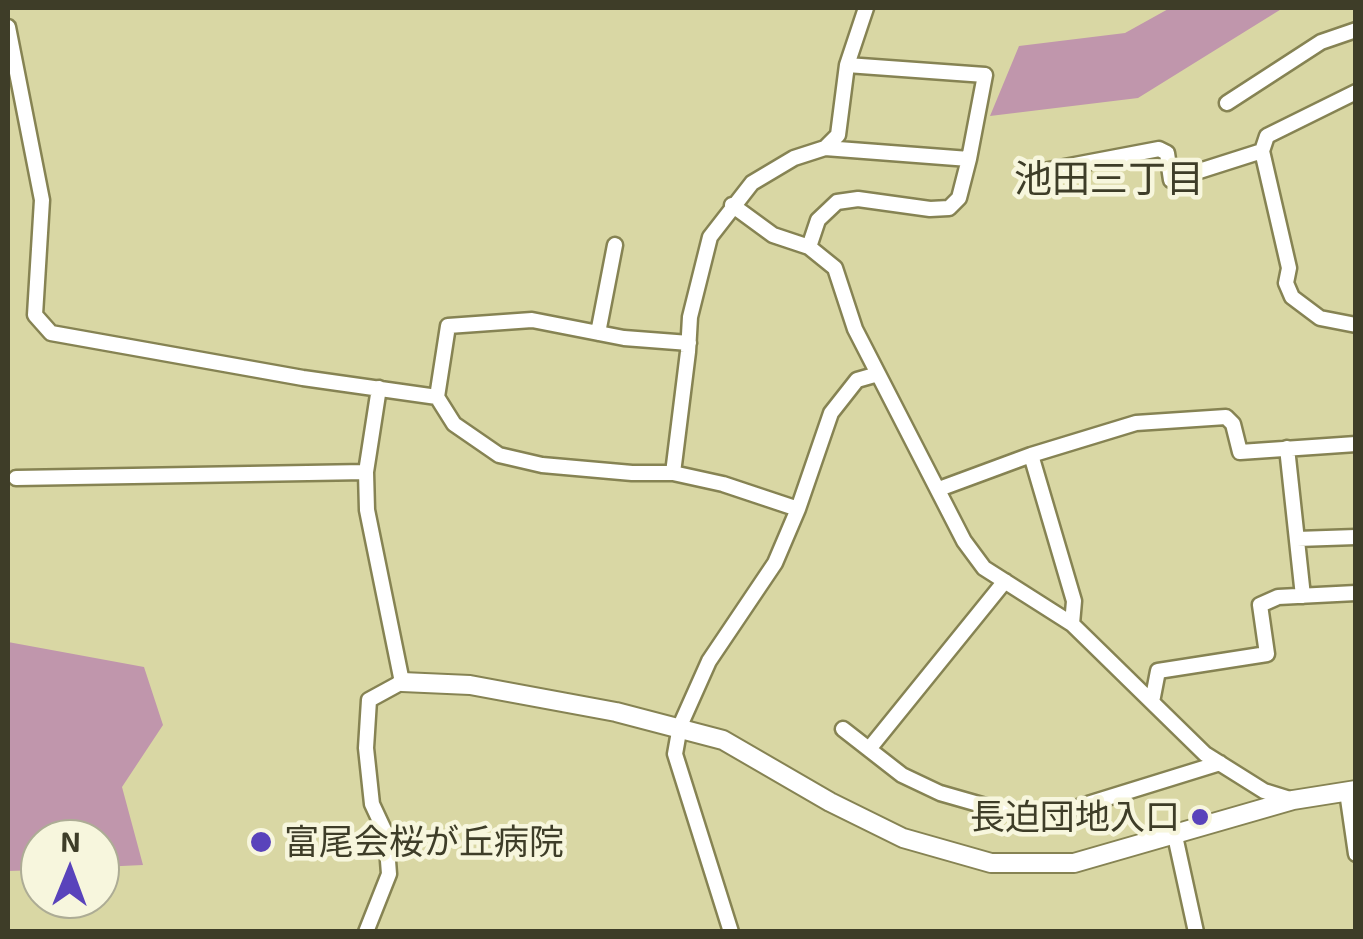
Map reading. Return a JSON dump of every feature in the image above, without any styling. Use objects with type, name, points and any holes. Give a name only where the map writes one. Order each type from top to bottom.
[{"type":"street","points":[[825,148],[838,135],[847,65],[866,8]]},
{"type":"street","points":[[8,28],[42,200],[36,315],[51,333],[244,368],[438,397]]},
{"type":"street","points":[[1227,103],[1322,42],[1356,30]]},
{"type":"street","points":[[809,247],[818,220],[837,202],[858,198],[930,210],[949,208],[959,198],[986,74],[847,65]]},
{"type":"street","points":[[1356,92],[1267,136],[1262,151],[1292,297],[1320,318],[1356,325]]},
{"type":"street","points":[[672,473],[690,317],[710,237],[752,183],[794,158],[825,148],[969,158]]},
{"type":"street","points":[[1038,172],[1159,149],[1167,154],[1171,180],[1262,151]]},
{"type":"street","points":[[732,205],[774,236],[809,247],[836,268],[856,329],[878,374],[964,541],[984,568],[1072,624],[1206,754],[1264,791],[1293,800]]},
{"type":"street","points":[[598,333],[615,245]]},
{"type":"street","points":[[689,343],[598,333],[532,320],[448,326],[438,397],[454,424],[499,455],[542,465],[672,473],[723,484],[798,509]]},
{"type":"street","points":[[731,932],[675,754],[680,726],[709,661],[775,563],[831,412],[857,380],[878,374]]},
{"type":"street","points":[[379,388],[366,472],[368,510],[402,682]]},
{"type":"street","points":[[938,489],[1136,423],[1226,417],[1233,424],[1240,452],[1356,444]]},
{"type":"street","points":[[1287,448],[1303,596]]},
{"type":"street","points":[[1032,455],[1074,601],[1072,624]]},
{"type":"street","points":[[16,478],[366,472]]},
{"type":"street","points":[[1297,539],[1356,537]]},
{"type":"street","points":[[868,749],[1005,581]]},
{"type":"street","points":[[1152,702],[1158,672],[1266,654],[1260,605],[1278,597],[1356,593]]},
{"type":"street","points":[[366,932],[388,874],[386,834],[372,804],[366,748],[369,700],[402,682],[470,685],[680,726],[723,740],[830,802],[903,838],[992,863],[1074,862],[1293,800],[1351,791],[1356,854]]},
{"type":"street","points":[[842,728],[902,776],[990,807],[1033,812],[1065,810],[1220,763]]},
{"type":"street","points":[[1175,836],[1196,932]]},
{"type":"shaded area","points":[[1170,8],[1283,8],[1138,98],[990,116],[1019,46],[1125,33]]},
{"type":"shaded area","points":[[8,642],[144,667],[163,725],[122,787],[143,865],[120,866],[120,819],[20,819],[20,871],[8,871]]},
{"type":"place","name":"長迫団地入口","points":[[1200,817]]},
{"type":"place","name":"富尾会桜が丘病院","points":[[261,842]]},
{"type":"district","name":"池田三丁目","points":[[1109,179]]}]
